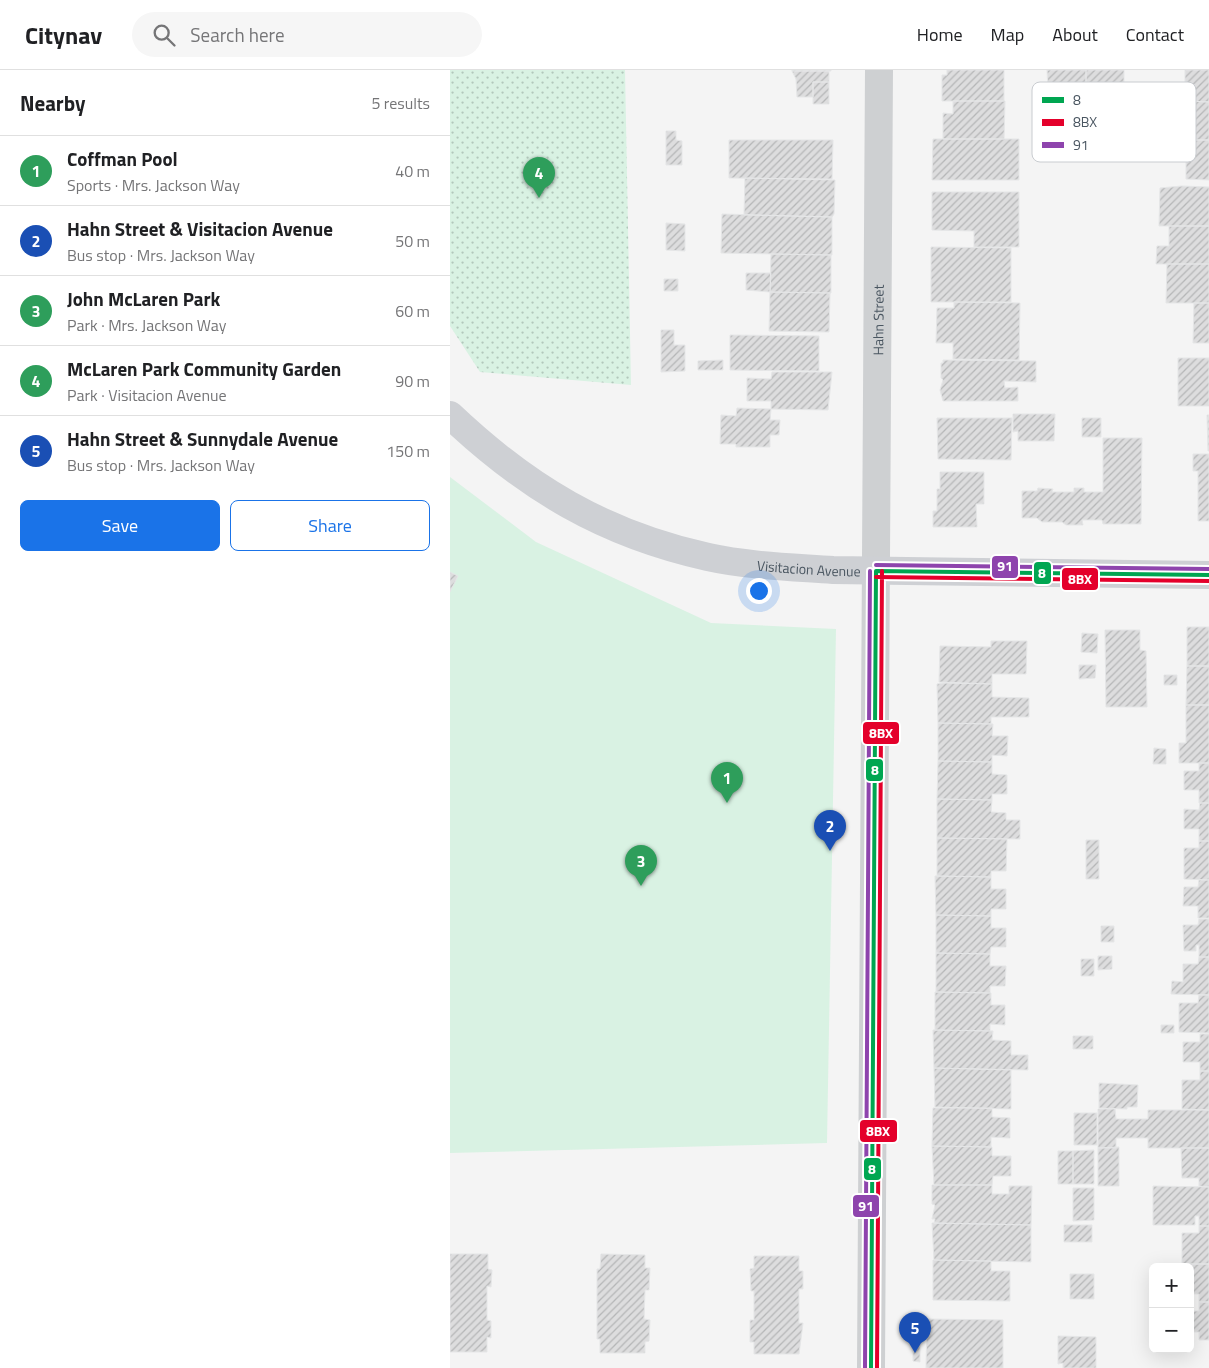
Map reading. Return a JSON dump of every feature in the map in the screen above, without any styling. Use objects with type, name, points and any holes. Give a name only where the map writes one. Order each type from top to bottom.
[{"type":"street","name":"Hahn Street","points":[[871,1368],[880,70]]},
{"type":"street","name":"Visitacion Avenue","points":[[450,415],[488,451],[538,488],[592,518],[650,541],[709,557],[774,566],[876,571],[1209,575]]},
{"type":"green space","points":[[450,70],[625,70],[631,385],[480,372],[450,326]]},
{"type":"green space","points":[[450,477],[536,542],[711,623],[836,629],[827,1143],[450,1153]]},
{"type":"building","points":[[831,70],[831,71],[792,71]]},
{"type":"building","points":[[947,70],[1004,70],[1004,101],[942,101],[942,75],[947,75]]},
{"type":"building","points":[[1047,70],[1086,70],[1086,82],[1048,82]]},
{"type":"building","points":[[1086,70],[1124,70],[1124,82],[1086,82]]},
{"type":"building","points":[[1185,70],[1209,70],[1209,102],[1196,101],[1196,82],[1185,82]]},
{"type":"building","points":[[792,71],[829,71],[829,82],[813,82],[813,97],[797,97],[796,79]]},
{"type":"building","points":[[813,82],[829,82],[829,104],[813,104]]},
{"type":"building","points":[[953,101],[1005,101],[1004,139],[943,139],[943,113],[953,114]]},
{"type":"building","points":[[1196,101],[1209,102],[1209,140],[1196,140]]},
{"type":"building","points":[[666,131],[676,131],[676,140],[682,141],[682,165],[666,165]]},
{"type":"building","points":[[933,139],[1019,139],[1019,180],[932,180]]},
{"type":"building","points":[[729,140],[833,140],[832,179],[729,178]]},
{"type":"building","points":[[1196,140],[1209,140],[1209,180],[1186,179],[1186,162],[1196,162]]},
{"type":"building","points":[[745,178],[835,180],[834,214],[832,217],[744,215]]},
{"type":"building","points":[[1182,186],[1209,187],[1209,226],[1159,226],[1160,188]]},
{"type":"building","points":[[932,192],[1019,192],[1019,247],[974,247],[974,231],[932,230]]},
{"type":"building","points":[[722,214],[832,217],[832,255],[721,253]]},
{"type":"building","points":[[666,223],[685,224],[685,251],[666,250]]},
{"type":"building","points":[[1169,226],[1209,226],[1209,264],[1156,264],[1157,246],[1169,246]]},
{"type":"building","points":[[931,247],[1011,248],[1011,302],[931,302]]},
{"type":"building","points":[[771,254],[831,255],[831,293],[770,292]]},
{"type":"building","points":[[1167,264],[1209,264],[1209,303],[1166,303]]},
{"type":"building","points":[[746,273],[771,273],[770,292],[746,290]]},
{"type":"building","points":[[664,279],[678,279],[678,291],[664,291]]},
{"type":"building","points":[[770,292],[830,293],[829,332],[769,331]]},
{"type":"building","points":[[954,302],[1020,303],[1019,360],[953,359],[953,343],[936,343],[937,308],[954,308]]},
{"type":"building","points":[[1194,303],[1209,303],[1209,343],[1193,343]]},
{"type":"building","points":[[661,330],[674,330],[674,345],[685,345],[685,371],[661,372]]},
{"type":"building","points":[[730,335],[819,336],[819,371],[730,370]]},
{"type":"building","points":[[1178,358],[1209,358],[1209,406],[1178,406]]},
{"type":"building","points":[[723,360],[723,370],[698,370],[698,361]]},
{"type":"building","points":[[943,360],[1036,361],[1036,382],[1004,381],[1005,388],[1018,387],[1018,401],[943,401],[940,390],[943,380],[941,378],[941,363],[943,363]]},
{"type":"building","points":[[772,372],[832,372],[828,410],[771,409],[771,401],[747,401],[747,378],[771,379]]},
{"type":"building","points":[[737,408],[771,409],[770,420],[780,420],[779,435],[770,435],[770,447],[736,447],[736,444],[720,444],[721,415],[736,416]]},
{"type":"building","points":[[1013,414],[1055,414],[1054,441],[1018,441],[1018,431],[1013,432]]},
{"type":"building","points":[[1207,415],[1209,415],[1209,451],[1208,451]]},
{"type":"building","points":[[937,418],[1012,418],[1011,460],[938,459]]},
{"type":"building","points":[[1082,418],[1101,418],[1101,437],[1082,437]]},
{"type":"building","points":[[1103,438],[1142,438],[1141,524],[1103,524],[1102,520],[1082,520],[1083,525],[1066,525],[1062,522],[1042,522],[1037,518],[1022,518],[1022,491],[1037,491],[1038,488],[1053,489],[1052,492],[1074,492],[1074,488],[1084,488],[1084,492],[1103,492]]},
{"type":"building","points":[[1193,454],[1209,454],[1209,521],[1198,521],[1198,471],[1193,471]]},
{"type":"building","points":[[940,472],[984,472],[984,504],[976,504],[977,527],[933,527],[933,511],[937,511],[937,489],[940,489]]},
{"type":"building","points":[[450,572],[458,576],[450,592]]},
{"type":"building","points":[[1187,627],[1209,627],[1209,666],[1187,666]]},
{"type":"building","points":[[1105,630],[1140,630],[1140,650],[1146,651],[1147,707],[1106,707]]},
{"type":"building","points":[[1082,633],[1098,634],[1097,653],[1081,652]]},
{"type":"building","points":[[991,641],[1027,641],[1026,674],[992,674],[992,684],[939,682],[940,646],[991,647]]},
{"type":"building","points":[[1079,665],[1096,665],[1095,678],[1079,679]]},
{"type":"building","points":[[1187,666],[1209,666],[1209,705],[1186,705]]},
{"type":"building","points":[[1164,675],[1177,675],[1177,685],[1164,685]]},
{"type":"building","points":[[937,684],[992,684],[992,697],[1029,698],[1029,717],[991,717],[991,724],[938,723]]},
{"type":"building","points":[[1186,705],[1209,705],[1209,763],[1179,763],[1179,743],[1186,743]]},
{"type":"building","points":[[938,723],[993,724],[992,736],[1008,736],[1007,756],[992,755],[992,762],[938,761]]},
{"type":"building","points":[[1154,748],[1166,749],[1166,764],[1153,764]]},
{"type":"building","points":[[938,761],[992,762],[992,774],[1007,775],[1007,794],[992,794],[992,800],[937,799]]},
{"type":"building","points":[[1199,763],[1209,763],[1209,803],[1199,803],[1199,790],[1184,790],[1184,771],[1199,771]]},
{"type":"building","points":[[937,799],[992,800],[991,812],[1006,813],[1006,820],[1020,820],[1020,839],[937,838]]},
{"type":"building","points":[[1200,803],[1209,803],[1209,841],[1199,841],[1199,829],[1184,829],[1184,809],[1199,810]]},
{"type":"building","points":[[937,838],[1007,839],[1006,871],[991,871],[991,877],[937,876]]},
{"type":"building","points":[[1086,840],[1099,840],[1099,879],[1086,879]]},
{"type":"building","points":[[1199,841],[1209,841],[1209,880],[1184,879],[1184,848],[1199,848]]},
{"type":"building","points":[[935,876],[991,877],[991,889],[1006,889],[1006,909],[991,909],[991,916],[936,915]]},
{"type":"building","points":[[1199,880],[1209,880],[1209,918],[1198,918],[1198,906],[1183,906],[1184,887],[1198,887]]},
{"type":"building","points":[[936,915],[991,916],[991,928],[1006,928],[1006,947],[991,947],[990,954],[936,953]]},
{"type":"building","points":[[1199,919],[1209,919],[1209,957],[1199,957],[1199,945],[1196,945],[1196,951],[1184,951],[1183,925],[1198,925]]},
{"type":"building","points":[[1101,926],[1114,926],[1114,942],[1101,942]]},
{"type":"building","points":[[936,953],[990,954],[990,966],[1006,966],[1005,986],[990,986],[990,993],[936,992]]},
{"type":"building","points":[[1098,956],[1112,956],[1112,969],[1098,970]]},
{"type":"building","points":[[1199,957],[1209,957],[1209,995],[1171,994],[1172,981],[1183,982],[1183,964],[1198,964]]},
{"type":"building","points":[[1081,959],[1094,959],[1094,976],[1081,976]]},
{"type":"building","points":[[935,992],[991,993],[991,1005],[1005,1005],[1005,1025],[990,1024],[990,1031],[935,1030]]},
{"type":"building","points":[[1199,995],[1209,995],[1209,1033],[1179,1032],[1179,1003],[1198,1003]]},
{"type":"building","points":[[1161,1025],[1174,1025],[1174,1033],[1161,1033]]},
{"type":"building","points":[[933,1030],[993,1031],[992,1040],[1011,1041],[1011,1055],[1028,1055],[1028,1070],[934,1068]]},
{"type":"building","points":[[1200,1034],[1209,1034],[1209,1071],[1200,1071],[1200,1062],[1183,1062],[1183,1042],[1200,1042]]},
{"type":"building","points":[[1073,1036],[1093,1036],[1093,1049],[1073,1049]]},
{"type":"building","points":[[934,1068],[1011,1070],[1011,1109],[935,1107]]},
{"type":"building","points":[[1200,1071],[1209,1071],[1209,1110],[1182,1109],[1182,1080],[1200,1080]]},
{"type":"building","points":[[1099,1083],[1138,1085],[1137,1107],[1127,1107],[1127,1109],[1099,1108]]},
{"type":"building","points":[[933,1108],[992,1108],[992,1117],[1010,1118],[1010,1138],[991,1137],[991,1147],[932,1146]]},
{"type":"building","points":[[1098,1109],[1115,1109],[1116,1119],[1148,1119],[1148,1110],[1209,1110],[1209,1148],[1148,1148],[1148,1138],[1116,1138],[1116,1148],[1098,1148]]},
{"type":"building","points":[[1074,1113],[1097,1113],[1097,1145],[1074,1145]]},
{"type":"building","points":[[932,1146],[992,1147],[992,1156],[1011,1156],[1011,1176],[993,1176],[992,1185],[934,1185]]},
{"type":"building","points":[[1119,1147],[1119,1186],[1098,1186],[1098,1148]]},
{"type":"building","points":[[1181,1148],[1209,1148],[1209,1187],[1199,1186],[1199,1178],[1182,1178]]},
{"type":"building","points":[[1094,1150],[1094,1184],[1073,1184],[1073,1151]]},
{"type":"building","points":[[1058,1151],[1073,1151],[1073,1184],[1058,1184]]},
{"type":"building","points":[[932,1185],[992,1185],[992,1194],[1009,1194],[1009,1186],[1032,1186],[1031,1225],[934,1223],[935,1219],[932,1219],[935,1205],[932,1204]]},
{"type":"building","points":[[1153,1186],[1209,1187],[1209,1226],[1199,1226],[1199,1216],[1195,1216],[1195,1225],[1153,1225]]},
{"type":"building","points":[[1073,1188],[1094,1188],[1094,1220],[1073,1221]]},
{"type":"building","points":[[932,1223],[1031,1225],[1031,1262],[934,1260]]},
{"type":"building","points":[[1064,1225],[1092,1225],[1092,1242],[1064,1242]]},
{"type":"building","points":[[1199,1226],[1209,1226],[1209,1264],[1182,1263],[1182,1233],[1199,1233]]},
{"type":"building","points":[[450,1254],[488,1254],[488,1269],[492,1270],[491,1287],[487,1286],[487,1320],[491,1321],[491,1338],[487,1337],[487,1352],[450,1352]]},
{"type":"building","points":[[601,1254],[645,1255],[645,1268],[650,1268],[649,1290],[645,1290],[644,1319],[650,1320],[649,1341],[645,1342],[645,1353],[600,1353],[600,1339],[597,1339],[597,1269],[600,1269]]},
{"type":"building","points":[[754,1256],[799,1256],[799,1271],[803,1271],[803,1289],[799,1289],[799,1323],[803,1323],[799,1354],[754,1354],[754,1342],[750,1342],[750,1320],[754,1320],[754,1291],[751,1291],[750,1269],[754,1268]]},
{"type":"building","points":[[933,1260],[991,1261],[991,1271],[1010,1271],[1010,1301],[933,1300]]},
{"type":"building","points":[[1194,1264],[1209,1264],[1209,1302],[1199,1302],[1199,1294],[1194,1294]]},
{"type":"building","points":[[1070,1274],[1094,1274],[1094,1299],[1070,1299]]},
{"type":"building","points":[[1199,1302],[1209,1302],[1209,1340],[1199,1340],[1199,1332],[1194,1332],[1194,1311],[1199,1311]]},
{"type":"building","points":[[927,1319],[1003,1320],[1003,1368],[926,1368]]},
{"type":"building","points":[[1058,1336],[1096,1337],[1096,1368],[1063,1368],[1063,1363],[1058,1364]]},
{"type":"building","points":[[913,1343],[920,1344],[920,1362],[913,1361]]},
{"type":"transit line","name":"91","points":[[876,565],[1209,569]]},
{"type":"transit line","name":"91","points":[[865,1368],[870,571]]},
{"type":"transit line","name":"8","points":[[876,571],[1209,575]]},
{"type":"transit line","name":"8","points":[[871,1368],[876,571]]},
{"type":"transit line","name":"8BX","points":[[877,1368],[882,571]]},
{"type":"transit line","name":"8BX","points":[[876,577],[1209,581]]},
{"type":"place","name":"McLaren Park Community Garden","points":[[539,198]]},
{"type":"place","name":"Coffman Pool","points":[[727,803]]},
{"type":"place","name":"Hahn Street & Visitacion Avenue","points":[[830,851]]},
{"type":"place","name":"John McLaren Park","points":[[641,886]]},
{"type":"place","name":"Hahn Street & Sunnydale Avenue","points":[[915,1353]]}]
